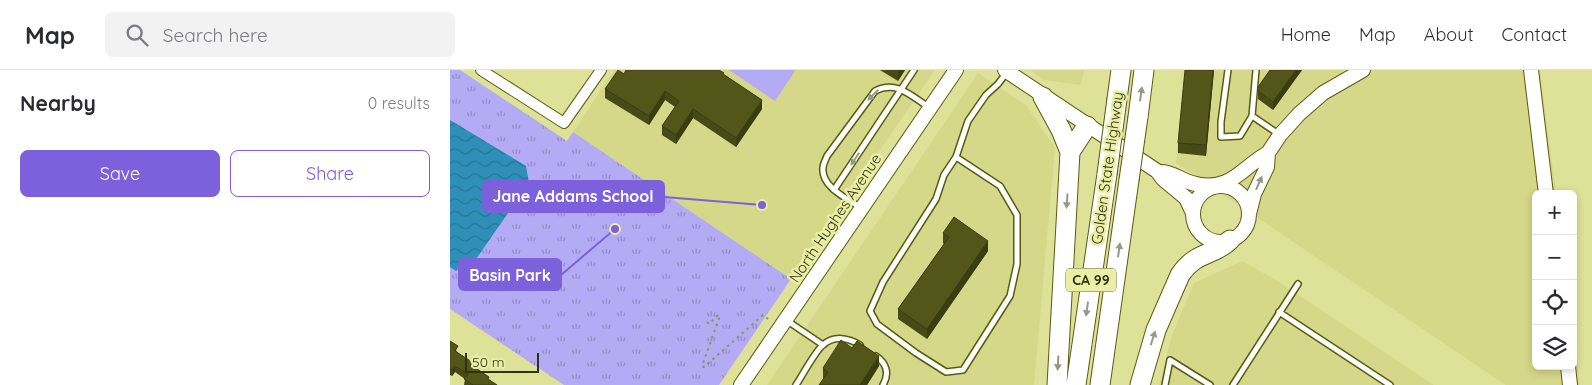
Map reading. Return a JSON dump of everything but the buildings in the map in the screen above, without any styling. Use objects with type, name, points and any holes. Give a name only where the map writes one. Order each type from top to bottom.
[{"type":"highway","name":"Golden State Highway","points":[[1076,385],[1121,70]]},
{"type":"highway","name":"Golden State Highway","points":[[1100,385],[1144,70]]},
{"type":"highway","points":[[1043,96],[1070,152],[1057,385]]},
{"type":"highway","points":[[1070,152],[1088,126]]},
{"type":"highway","points":[[1140,385],[1156,330],[1184,268],[1196,258],[1224,246],[1230,240]]},
{"type":"street","points":[[481,70],[564,123],[601,70]]},
{"type":"street","name":"North Hughes Avenue","points":[[741,385],[956,70]]},
{"type":"street","points":[[1193,213],[1195,204],[1206,190],[1237,177],[1255,159],[1268,153],[1299,114],[1322,93],[1363,70]]},
{"type":"street","points":[[1531,70],[1546,190]]},
{"type":"street","points":[[1006,71],[1157,171],[1163,179],[1186,198],[1198,230],[1213,240],[1222,242],[1230,240],[1244,230],[1248,222],[1254,194],[1267,167],[1268,153]]},
{"type":"street","points":[[1157,171],[1167,172],[1180,180],[1197,185],[1231,188],[1244,198],[1249,214]]},
{"type":"street","points":[[1568,370],[1570,385]]},
{"type":"lane","points":[[834,190],[914,70]]},
{"type":"lane","points":[[1228,70],[1221,122],[1222,137],[1240,136],[1252,116],[1256,70]]},
{"type":"lane","points":[[956,157],[1000,186],[1017,215],[1018,264],[1010,296],[963,370],[946,372],[916,353],[877,324],[870,311],[883,282],[936,199],[944,175],[956,157],[968,121],[1006,71]]},
{"type":"lane","points":[[862,208],[834,190],[824,178],[823,167],[827,156],[875,91],[883,86],[892,86],[902,90],[930,109]]},
{"type":"lane","points":[[1252,116],[1280,136]]},
{"type":"lane","points":[[1233,385],[1298,284]]},
{"type":"lane","points":[[1279,312],[1390,385]]},
{"type":"lane","points":[[786,320],[823,344]]},
{"type":"lane","points":[[796,385],[823,344],[845,338],[865,349]]},
{"type":"lane","points":[[873,354],[881,360],[887,369],[886,380],[883,385]]},
{"type":"lane","points":[[1165,385],[1170,360],[1210,385]]},
{"type":"path","points":[[707,322],[709,324],[718,315],[720,316],[702,366],[704,367],[763,315],[768,319]]},
{"type":"shaded area","points":[[614,70],[935,70],[791,279],[573,132]]},
{"type":"shaded area","points":[[1030,70],[1084,70],[1081,85],[1044,80]]},
{"type":"shaded area","points":[[1184,70],[1540,70],[1555,190],[1532,190],[1532,370],[1577,370],[1577,359],[1580,385],[1506,385],[1176,163]]},
{"type":"shaded area","points":[[978,73],[1026,105],[1055,148],[1034,385],[767,385]]},
{"type":"shaded area","points":[[1242,261],[1278,281],[1434,385],[1159,385],[1172,335],[1194,283]]},
{"type":"green space","points":[[450,70],[460,70],[567,141],[573,132],[791,279],[719,385],[564,385],[450,309]]},
{"type":"green space","points":[[729,70],[794,70],[795,71],[775,101]]},
{"type":"water","points":[[450,120],[526,166],[529,183],[474,262],[466,263],[456,271],[450,267]]},
{"type":"place","name":"Jane Addams School","points":[[762,205]]},
{"type":"place","name":"Basin Park","points":[[615,229]]}]
